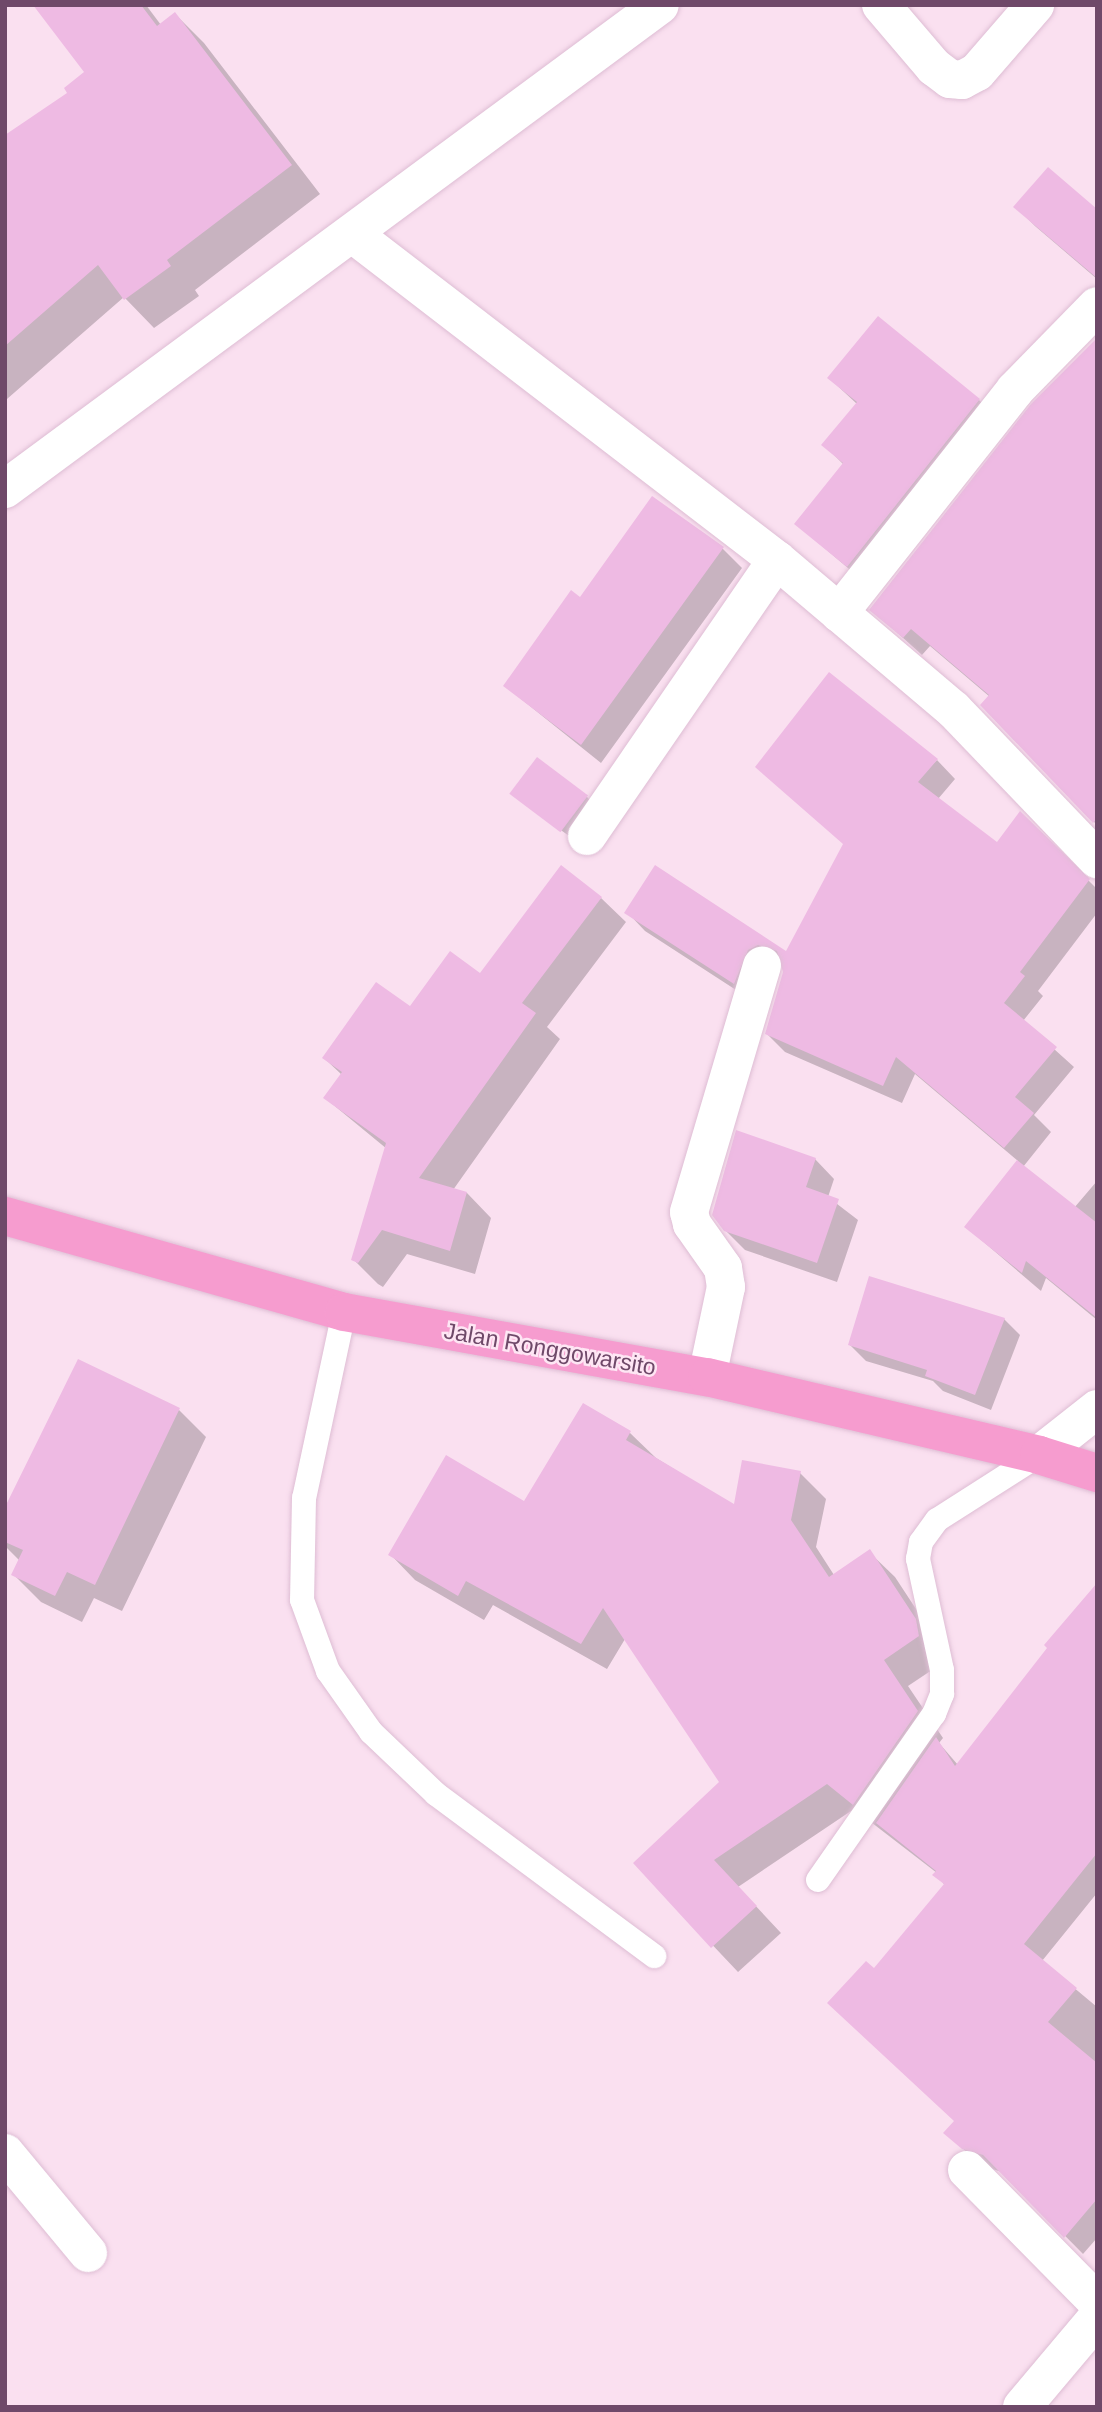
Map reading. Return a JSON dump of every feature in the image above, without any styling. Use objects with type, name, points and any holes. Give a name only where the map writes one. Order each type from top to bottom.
[{"type":"main road","name":"Jalan Ronggowarsito","points":[[5,1216],[344,1312],[706,1377],[1039,1455],[1097,1473]]},
{"type":"street","points":[[5,489],[355,235],[660,5]]},
{"type":"street","points":[[881,5],[934,67],[950,79],[962,80],[977,72],[1035,5]]},
{"type":"street","points":[[355,235],[777,560],[954,710],[1097,859]]},
{"type":"street","points":[[839,613],[1015,390],[1097,306]]},
{"type":"street","points":[[587,836],[777,560]]},
{"type":"street","points":[[706,1377],[726,1287],[723,1268],[692,1224],[692,1195],[762,966]]},
{"type":"street","points":[[1039,1455],[1097,1409]]},
{"type":"street","points":[[5,2153],[88,2253]]},
{"type":"street","points":[[967,2170],[1097,2302]]},
{"type":"street","points":[[1022,2407],[1097,2318]]},
{"type":"lane","points":[[344,1312],[304,1498],[302,1600],[328,1671],[371,1732],[436,1794],[654,1956]]},
{"type":"lane","points":[[818,1880],[934,1714],[942,1694],[942,1670],[918,1559],[921,1542],[937,1520],[1039,1455]]},
{"type":"building","points":[[33,5],[141,5],[157,26],[175,12],[292,165],[167,260],[171,266],[124,300],[98,265],[5,346],[5,135],[67,93],[64,88],[84,72]]},
{"type":"building","points":[[1048,167],[1097,209],[1097,278],[1013,207]]},
{"type":"building","points":[[878,316],[980,399],[847,567],[794,524],[843,463],[821,445],[857,402],[827,378]]},
{"type":"building","points":[[1097,338],[1097,819],[1093,823],[980,705],[989,695],[911,629],[903,638],[869,610],[1031,404]]},
{"type":"building","points":[[652,496],[724,547],[581,745],[503,686],[571,590],[580,597]]},
{"type":"building","points":[[829,672],[938,759],[918,782],[997,842],[1020,811],[1090,879],[1020,972],[1025,976],[1004,1003],[1057,1047],[1015,1097],[1034,1113],[1004,1148],[896,1057],[883,1086],[765,1034],[783,972],[777,951],[758,945],[748,950],[734,984],[624,913],[655,865],[786,951],[843,844],[755,767]]},
{"type":"building","points":[[537,757],[588,796],[560,832],[509,794]]},
{"type":"building","points":[[561,865],[602,897],[522,1003],[536,1013],[419,1178],[467,1192],[450,1251],[382,1230],[358,1263],[351,1260],[386,1143],[323,1098],[342,1072],[322,1058],[376,982],[410,1006],[450,951],[480,973]]},
{"type":"building","points":[[736,1130],[816,1158],[806,1187],[839,1199],[817,1263],[724,1231],[712,1215]]},
{"type":"building","points":[[1017,1160],[1097,1223],[1097,1318],[1026,1261],[1022,1273],[964,1227]]},
{"type":"building","points":[[869,1276],[1005,1318],[975,1395],[925,1376],[927,1370],[848,1345]]},
{"type":"building","points":[[78,1359],[180,1408],[95,1585],[67,1572],[55,1596],[11,1575],[23,1550],[5,1542],[5,1507]]},
{"type":"building","points":[[583,1403],[631,1431],[626,1440],[734,1504],[742,1460],[801,1471],[791,1520],[829,1577],[870,1549],[916,1619],[919,1636],[884,1660],[918,1711],[853,1805],[827,1784],[714,1860],[757,1906],[711,1948],[633,1863],[719,1782],[603,1608],[581,1644],[466,1581],[458,1596],[388,1555],[446,1455],[524,1501]]},
{"type":"building","points":[[1097,1583],[1097,1853],[1024,1944],[1077,1988],[1048,2022],[1097,2063],[1097,2199],[1064,2238],[983,2155],[962,2149],[943,2133],[954,2121],[827,2003],[866,1961],[874,1968],[944,1884],[932,1875],[936,1871],[876,1823],[936,1737],[955,1766],[1047,1648],[1044,1645]]}]
